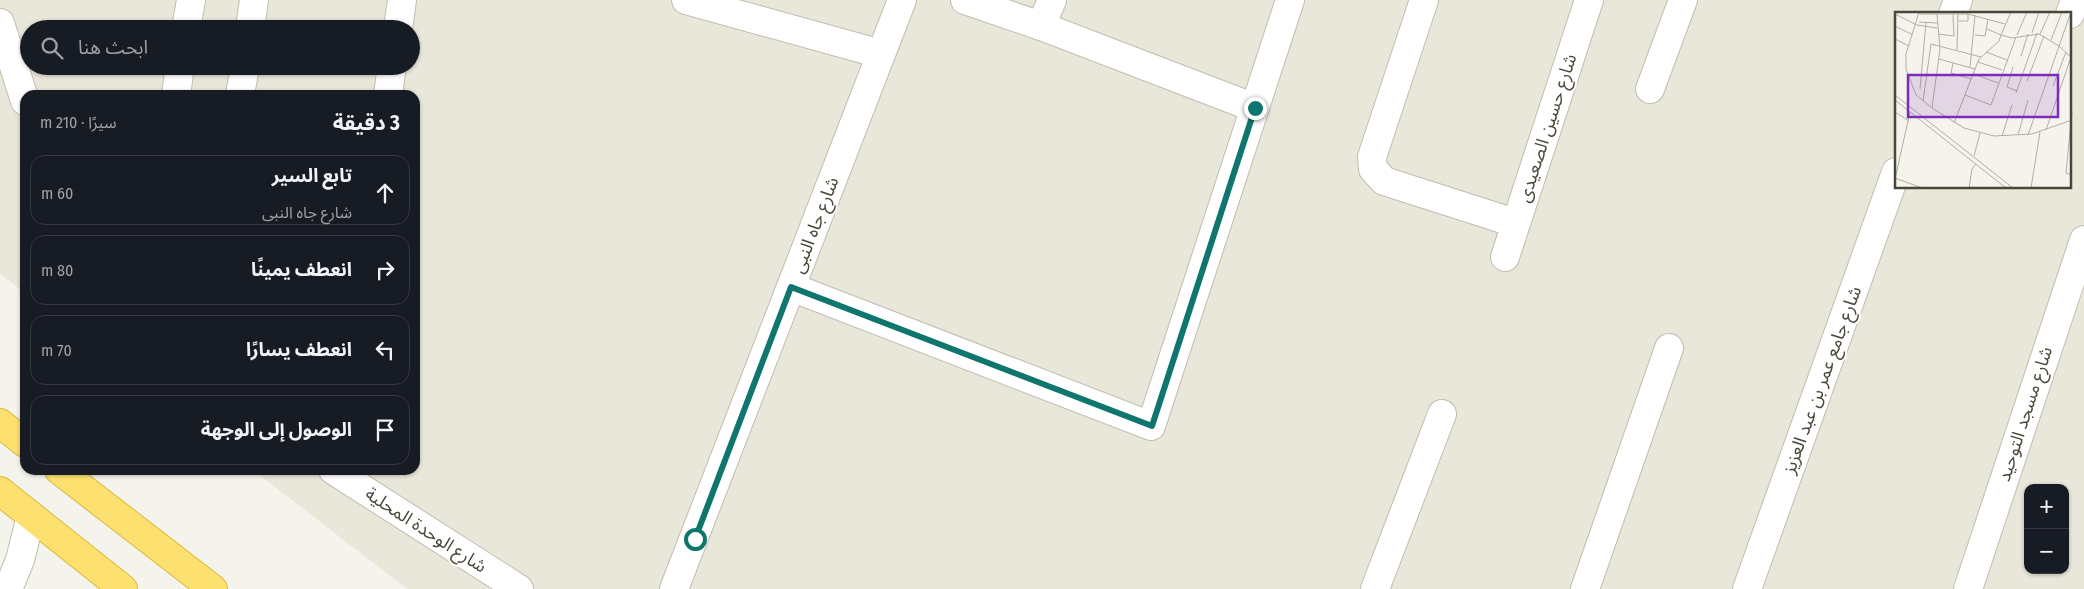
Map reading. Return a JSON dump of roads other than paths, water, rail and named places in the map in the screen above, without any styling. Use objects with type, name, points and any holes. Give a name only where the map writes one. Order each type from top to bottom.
[{"type":"highway","points":[[0,423],[20,439]]},
{"type":"highway","points":[[70,475],[213,589]]},
{"type":"highway","points":[[0,491],[115,587]]},
{"type":"street","points":[[188,20],[191,0]]},
{"type":"street","points":[[251,20],[254,0]]},
{"type":"street","points":[[399,20],[402,0]]},
{"type":"street","points":[[686,0],[881,54]]},
{"type":"street","name":"شارع جاه النبى","points":[[674,589],[902,0]]},
{"type":"street","points":[[965,0],[1040,26],[1255,108]]},
{"type":"street","points":[[1040,26],[1052,0]]},
{"type":"street","points":[[791,287],[1152,426],[1290,0]]},
{"type":"street","points":[[1424,0],[1372,157],[1373,169],[1384,181],[1515,223]]},
{"type":"street","name":"شارع حسين الصعيدى","points":[[1505,257],[1589,0]]},
{"type":"street","points":[[1650,90],[1683,0]]},
{"type":"street","points":[[1954,12],[1958,0]]},
{"type":"street","points":[[2071,12],[2075,0]]},
{"type":"street","points":[[0,23],[21,90]]},
{"type":"street","points":[[177,90],[179,75]]},
{"type":"street","points":[[241,90],[243,75]]},
{"type":"street","points":[[389,90],[391,75]]},
{"type":"street","name":"شارع جامع عمر بن عبد العزيز","points":[[1748,589],[1895,175]]},
{"type":"street","name":"شارع مسجد التوحيد","points":[[1968,589],[2084,240]]},
{"type":"street","points":[[1585,589],[1669,348]]},
{"type":"street","points":[[1375,589],[1442,414]]},
{"type":"street","name":"شارع الوحدة المحلية","points":[[341,475],[519,589]]},
{"type":"street","points":[[8,589],[20,560],[32,516]]}]
